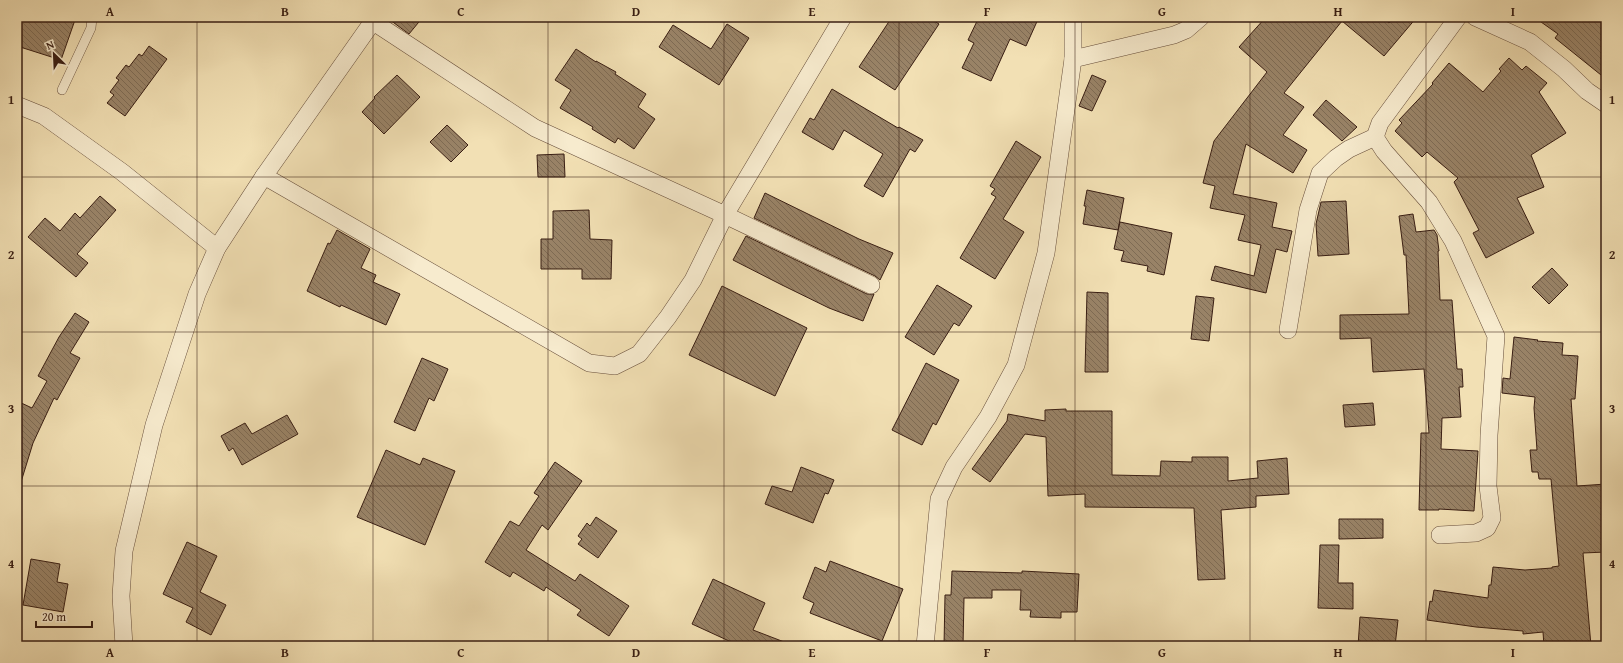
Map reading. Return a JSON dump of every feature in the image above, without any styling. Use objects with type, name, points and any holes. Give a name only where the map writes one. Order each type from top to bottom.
[{"type":"street","points":[[264,176],[589,363],[615,366],[639,354],[668,317],[693,280],[725,215],[843,17]]},
{"type":"street","points":[[925,646],[939,499],[954,467],[988,417],[1016,365],[1046,253],[1073,59],[1073,17]]},
{"type":"street","points":[[1073,59],[1174,35],[1186,30],[1201,17]]},
{"type":"street","points":[[1288,330],[1308,210],[1320,173],[1336,158],[1349,149],[1375,137],[1380,123],[1458,17]]},
{"type":"street","points":[[1475,17],[1530,42],[1587,91],[1606,102]]},
{"type":"street","points":[[124,646],[121,596],[124,551],[154,425],[196,294],[217,248],[264,176],[374,19],[535,128],[725,215],[871,285]]},
{"type":"street","points":[[17,105],[44,116],[122,172],[217,248]]},
{"type":"street","points":[[1375,137],[1384,151],[1430,202],[1442,221],[1453,241],[1496,336],[1489,435],[1488,486],[1492,518],[1487,528],[1476,533],[1440,535]]},
{"type":"lane","points":[[62,90],[91,28],[92,17]]},
{"type":"building","points":[[17,17],[76,17],[61,60],[17,46]]},
{"type":"building","points":[[386,17],[423,17],[409,34]]},
{"type":"building","points":[[892,17],[928,17],[939,24],[895,90],[859,67]]},
{"type":"building","points":[[979,17],[1039,17],[1026,46],[1010,39],[991,81],[962,68],[974,43],[968,40]]},
{"type":"building","points":[[1266,17],[1382,17],[1389,23],[1394,17],[1417,17],[1384,56],[1342,21],[1284,93],[1304,107],[1283,135],[1307,150],[1293,173],[1246,144],[1233,194],[1277,203],[1272,227],[1292,231],[1287,252],[1276,249],[1266,293],[1211,280],[1215,266],[1254,276],[1261,245],[1238,240],[1245,215],[1210,208],[1215,186],[1203,183],[1214,141],[1267,72],[1239,47]]},
{"type":"building","points":[[1534,17],[1606,17],[1606,79],[1555,38],[1558,34]]},
{"type":"building","points":[[727,24],[749,38],[719,85],[659,47],[673,25],[711,49]]},
{"type":"building","points":[[149,46],[167,59],[125,116],[107,103],[114,95],[110,92],[119,80],[116,78],[126,65],[129,67],[139,54],[142,56]]},
{"type":"building","points":[[576,49],[596,62],[616,72],[615,74],[646,94],[638,107],[655,119],[634,149],[618,138],[615,143],[592,129],[593,127],[560,108],[571,90],[555,80]]},
{"type":"building","points":[[1509,58],[1522,70],[1526,66],[1547,83],[1539,92],[1566,133],[1531,155],[1544,187],[1517,198],[1534,233],[1486,258],[1473,233],[1479,230],[1454,182],[1458,178],[1427,152],[1422,157],[1395,131],[1402,123],[1399,120],[1433,84],[1432,83],[1449,63],[1483,92],[1501,71],[1499,69]]},
{"type":"building","points":[[397,75],[420,97],[384,134],[362,112],[375,98],[374,97]]},
{"type":"building","points":[[1092,75],[1106,81],[1092,111],[1079,106]]},
{"type":"building","points":[[832,89],[898,128],[899,127],[923,140],[915,152],[910,149],[883,197],[864,186],[883,154],[844,130],[833,150],[802,132],[810,118],[814,120]]},
{"type":"building","points":[[1326,100],[1357,127],[1342,141],[1313,115]]},
{"type":"building","points":[[447,125],[468,145],[451,162],[430,142]]},
{"type":"building","points":[[1016,141],[1041,157],[1003,219],[1024,232],[995,279],[960,258],[996,197],[991,194],[995,189],[990,186]]},
{"type":"building","points":[[564,154],[565,177],[538,177],[537,155]]},
{"type":"building","points":[[1087,190],[1124,198],[1118,230],[1083,224]]},
{"type":"building","points":[[765,193],[859,239],[893,253],[880,280],[875,276],[754,218]]},
{"type":"building","points":[[100,196],[116,210],[77,254],[88,263],[76,277],[28,237],[45,218],[60,231],[75,213],[80,218]]},
{"type":"building","points":[[1346,201],[1349,254],[1318,256],[1316,224],[1321,202]]},
{"type":"building","points":[[589,210],[590,239],[612,240],[611,279],[582,279],[582,269],[541,269],[541,239],[553,239],[553,211]]},
{"type":"building","points":[[1413,214],[1416,232],[1434,230],[1437,235],[1439,251],[1440,300],[1452,300],[1457,369],[1462,369],[1463,387],[1459,387],[1461,417],[1442,418],[1441,449],[1478,451],[1474,511],[1439,509],[1419,510],[1421,433],[1429,433],[1424,369],[1373,372],[1371,338],[1340,339],[1340,315],[1409,314],[1406,255],[1404,255],[1399,216]]},
{"type":"building","points":[[1120,222],[1172,233],[1164,275],[1147,271],[1148,266],[1121,261],[1124,251],[1114,249]]},
{"type":"building","points":[[337,230],[370,249],[361,268],[376,275],[373,282],[400,294],[386,325],[341,305],[340,307],[307,291],[328,243],[330,244]]},
{"type":"building","points":[[746,236],[867,294],[874,294],[863,321],[829,308],[733,260]]},
{"type":"building","points":[[1552,268],[1568,285],[1549,304],[1532,287]]},
{"type":"building","points":[[937,285],[972,306],[959,326],[954,323],[934,355],[905,337]]},
{"type":"building","points":[[722,286],[807,328],[775,396],[689,355]]},
{"type":"building","points":[[1087,292],[1108,293],[1108,372],[1085,372]]},
{"type":"building","points":[[1196,296],[1214,298],[1209,341],[1191,339]]},
{"type":"building","points":[[75,313],[89,322],[70,353],[80,358],[57,400],[54,398],[33,443],[21,482],[17,481],[17,401],[32,408],[47,381],[38,376],[59,337]]},
{"type":"building","points":[[1514,337],[1563,343],[1562,355],[1578,356],[1575,399],[1571,399],[1577,486],[1606,484],[1606,552],[1583,553],[1591,646],[1544,646],[1543,632],[1523,634],[1523,631],[1476,627],[1427,620],[1430,601],[1432,602],[1434,590],[1488,598],[1493,567],[1525,570],[1559,566],[1551,479],[1539,479],[1538,472],[1532,472],[1530,450],[1537,450],[1534,408],[1535,397],[1502,393],[1503,378],[1510,379]]},
{"type":"building","points":[[422,358],[448,369],[434,401],[429,398],[415,431],[394,422]]},
{"type":"building","points":[[926,363],[959,380],[936,425],[933,423],[922,445],[892,430]]},
{"type":"building","points":[[1373,403],[1375,425],[1345,427],[1343,405]]},
{"type":"building","points":[[1066,409],[1066,411],[1112,411],[1112,475],[1160,476],[1161,461],[1192,462],[1192,457],[1228,457],[1228,481],[1258,478],[1257,461],[1287,458],[1289,494],[1256,496],[1256,507],[1221,510],[1225,579],[1198,580],[1194,508],[1085,507],[1085,494],[1048,496],[1046,437],[1025,434],[990,482],[972,469],[1007,421],[1008,414],[1045,421],[1045,410]]},
{"type":"building","points":[[287,415],[298,434],[242,465],[233,448],[229,451],[221,436],[245,423],[252,434]]},
{"type":"building","points":[[386,450],[420,465],[423,458],[455,471],[425,545],[357,517]]},
{"type":"building","points":[[555,462],[582,481],[548,530],[542,525],[526,550],[575,581],[580,574],[629,606],[609,636],[577,615],[581,610],[546,587],[544,591],[513,572],[510,577],[485,562],[510,521],[519,526],[539,496],[534,493]]},
{"type":"building","points":[[801,467],[834,480],[828,494],[825,493],[813,523],[765,504],[772,486],[792,492]]},
{"type":"building","points":[[596,517],[617,531],[598,558],[578,544],[582,539],[578,536],[587,523],[590,526]]},
{"type":"building","points":[[1339,519],[1383,519],[1383,538],[1339,539]]},
{"type":"building","points":[[187,542],[217,556],[200,592],[226,605],[211,635],[186,622],[193,608],[163,594]]},
{"type":"building","points":[[1320,545],[1339,545],[1338,583],[1353,583],[1353,609],[1318,608]]},
{"type":"building","points":[[31,559],[60,564],[57,582],[68,584],[63,612],[23,605]]},
{"type":"building","points":[[830,561],[903,589],[882,641],[810,613],[814,603],[803,598],[815,567],[826,572]]},
{"type":"building","points":[[952,571],[1022,573],[1022,571],[1079,574],[1077,612],[1061,612],[1061,618],[1030,617],[1031,610],[1020,610],[1021,590],[992,590],[992,598],[964,598],[963,646],[944,646],[945,595],[951,595]]},
{"type":"building","points":[[713,579],[765,603],[753,630],[792,645],[740,646],[692,624]]},
{"type":"building","points":[[1360,617],[1398,620],[1395,646],[1358,646]]}]
